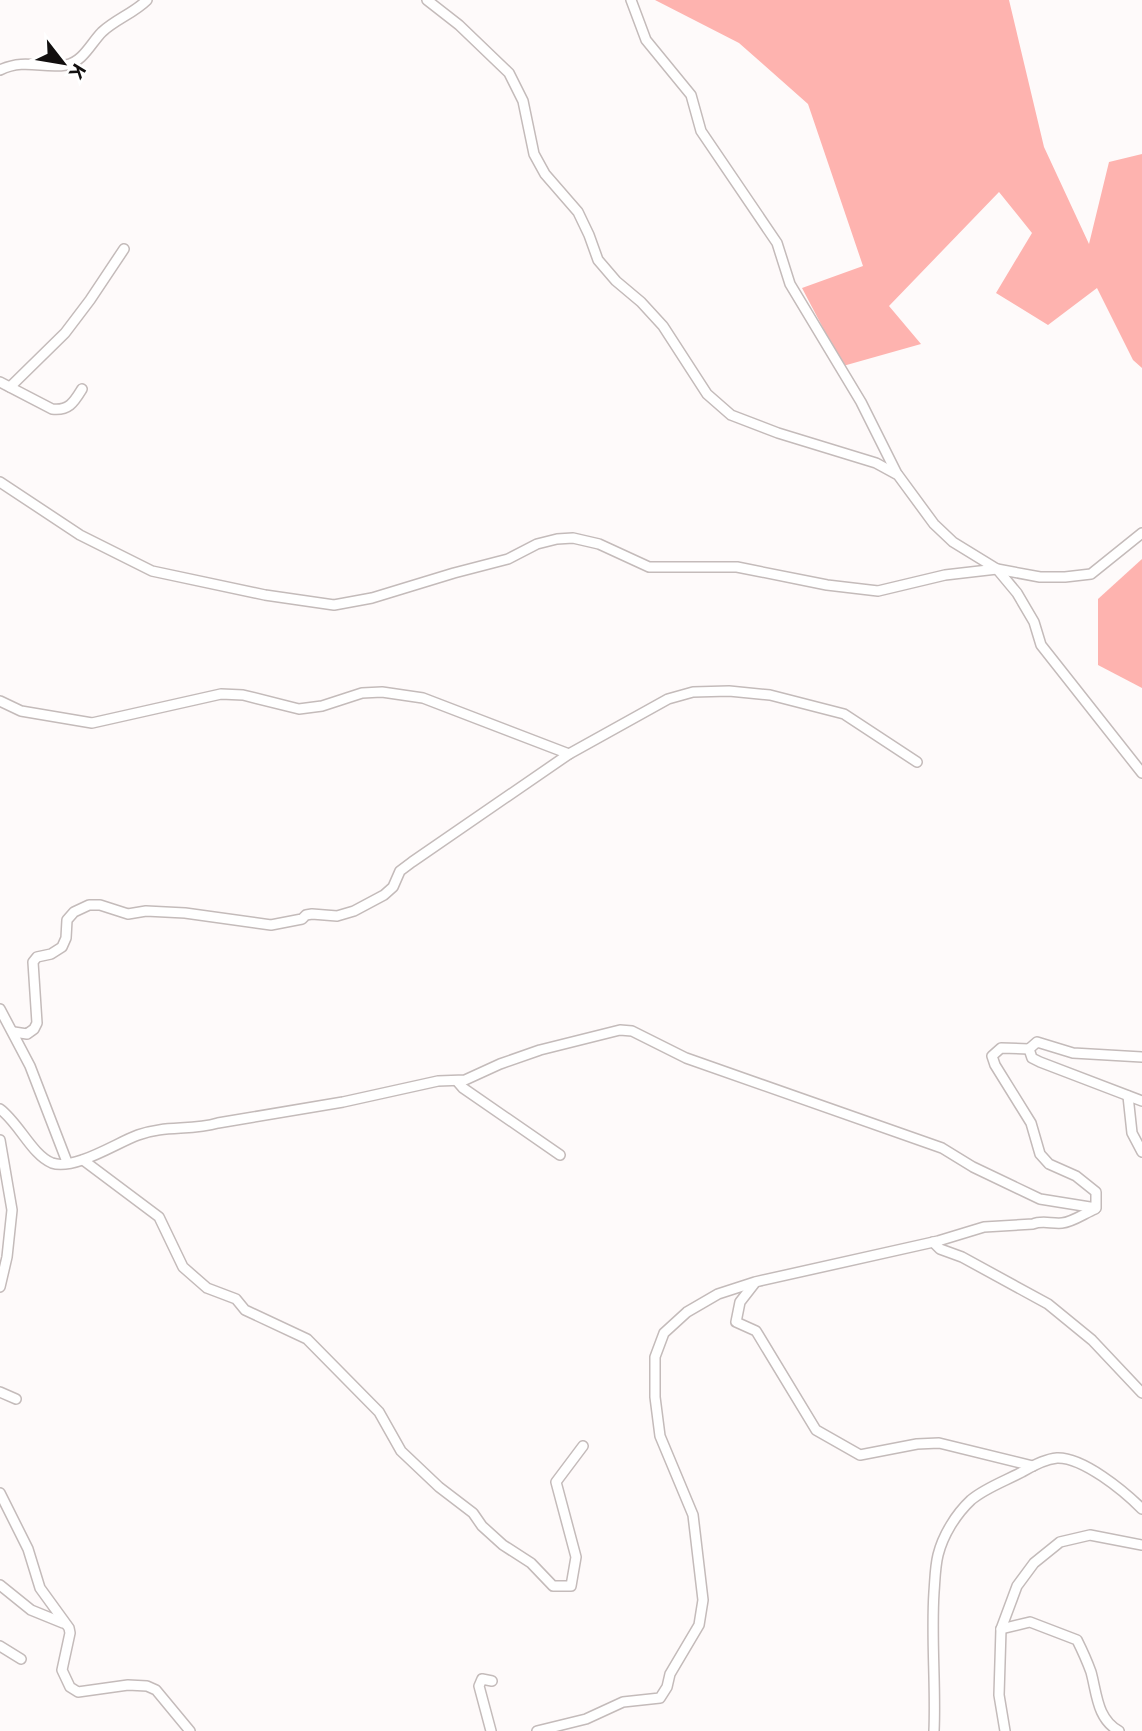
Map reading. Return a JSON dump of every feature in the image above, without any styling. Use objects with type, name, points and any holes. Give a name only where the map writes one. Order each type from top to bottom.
[{"type":"street","points":[[0,70],[18,64],[64,65],[72,62],[83,55],[101,33],[147,0]]},
{"type":"street","points":[[427,0],[459,25],[509,73],[523,102],[534,154],[545,174],[578,212],[598,260],[663,326],[706,394],[731,415],[778,433],[876,463],[898,475]]},
{"type":"street","points":[[631,0],[646,40],[691,95],[701,131],[777,243],[790,284],[861,402],[898,475],[934,524],[953,542],[997,569],[1026,606],[1041,645],[1142,773]]},
{"type":"street","points":[[9,387],[65,333],[124,248]]},
{"type":"street","points":[[0,382],[52,409],[61,410],[69,407],[82,388]]},
{"type":"street","points":[[0,482],[80,535],[152,571],[265,596],[334,605],[372,598],[508,559],[537,544],[557,539],[572,538],[599,544],[649,567],[737,567],[878,591],[946,575],[997,569],[1040,576],[1090,574],[1142,533]]},
{"type":"street","points":[[14,1032],[27,1034],[37,1023],[33,962],[37,957],[51,954],[62,947],[66,938],[67,920],[74,912],[89,905],[100,905],[128,914],[146,911],[185,913],[271,925],[302,919],[306,915],[337,916],[354,911],[384,895],[393,887],[400,871],[412,862],[569,754],[668,699],[694,692],[729,691],[770,695],[844,714],[917,762]]},
{"type":"street","points":[[0,701],[21,711],[92,723],[221,694],[243,695],[299,709],[322,706],[362,693],[401,693],[423,698],[569,754]]},
{"type":"street","points":[[0,1009],[30,1066],[67,1162]]},
{"type":"street","points":[[0,1110],[10,1116],[41,1156],[58,1164],[83,1160],[148,1131],[199,1129],[218,1122],[343,1102],[438,1081],[457,1082],[540,1050],[610,1031],[632,1031],[687,1058],[942,1148],[973,1167],[1040,1199],[1096,1208]]},
{"type":"street","points":[[1096,1208],[1096,1192],[1076,1176],[1049,1164],[1040,1154],[1031,1123],[992,1056],[1001,1048],[1029,1049],[1037,1042],[1073,1053],[1142,1058]]},
{"type":"street","points":[[1029,1049],[1032,1058],[1040,1062],[1142,1101]]},
{"type":"street","points":[[457,1082],[561,1155]]},
{"type":"street","points":[[1128,1096],[1132,1133],[1142,1152]]},
{"type":"street","points":[[0,1140],[12,1210],[7,1257],[0,1287]]},
{"type":"street","points":[[83,1160],[159,1217],[183,1267],[207,1288],[236,1299],[253,1314],[307,1339],[379,1412],[401,1451],[439,1487],[473,1513],[482,1526],[503,1545],[531,1563],[553,1586],[571,1586],[576,1557],[556,1482],[583,1446]]},
{"type":"street","points":[[537,1731],[586,1719],[624,1702],[660,1698],[667,1688],[670,1674],[699,1625],[703,1600],[693,1515],[660,1436],[655,1397],[655,1357],[663,1333],[687,1312],[718,1294],[755,1282],[933,1242],[984,1227],[1033,1224],[1040,1221],[1051,1224],[1067,1223],[1096,1208]]},
{"type":"street","points":[[933,1242],[940,1250],[962,1257],[1048,1304],[1092,1340],[1142,1393]]},
{"type":"street","points":[[755,1282],[740,1302],[736,1321],[756,1331],[816,1430],[860,1455],[917,1444],[939,1443],[1033,1466]]},
{"type":"street","points":[[0,1392],[16,1399]]},
{"type":"street","points":[[934,1731],[933,1622],[938,1555],[955,1518],[972,1499],[1033,1466],[1055,1458],[1070,1459],[1113,1485],[1142,1509]]},
{"type":"street","points":[[1,1498],[28,1549],[40,1588],[64,1624]]},
{"type":"street","points":[[1004,1731],[999,1695],[1001,1629],[1017,1586],[1034,1563],[1060,1542],[1090,1535],[1142,1545]]},
{"type":"street","points":[[0,1585],[31,1611],[69,1628],[71,1633],[62,1670],[70,1687],[78,1692],[128,1685],[147,1686],[156,1690],[190,1731]]},
{"type":"street","points":[[1001,1629],[1030,1622],[1077,1640],[1090,1670],[1100,1711],[1119,1731]]},
{"type":"street","points":[[0,1646],[21,1659]]},
{"type":"street","points":[[491,1731],[479,1686],[482,1679],[492,1681]]},
{"type":"shaded area","points":[[655,0],[1009,0],[1044,147],[1089,244],[1109,162],[1142,154],[1142,368],[1133,360],[1097,288],[1048,325],[996,293],[1032,233],[999,192],[889,306],[921,344],[843,366],[802,288],[863,266],[808,104],[739,43]]},
{"type":"shaded area","points":[[1142,559],[1142,688],[1098,665],[1098,599]]}]
